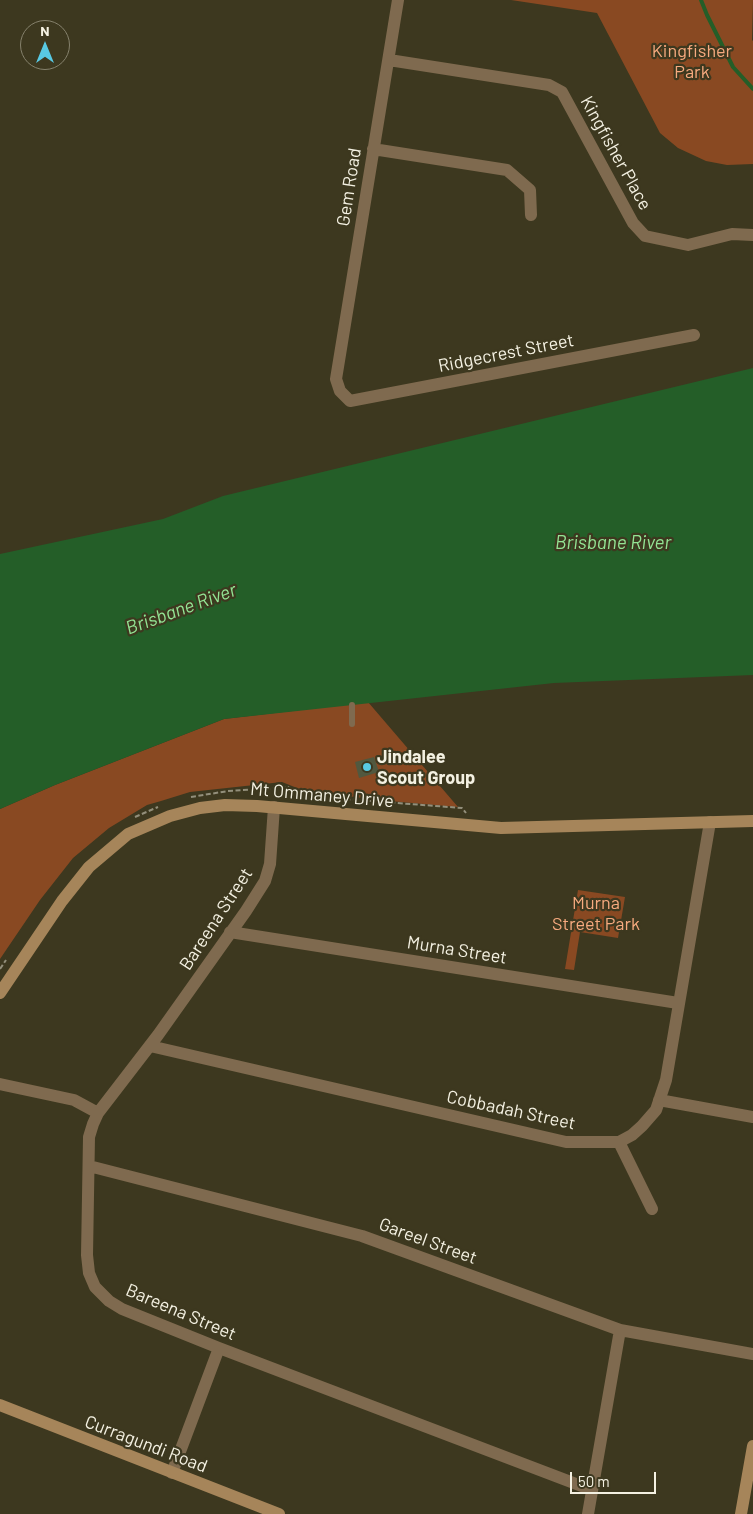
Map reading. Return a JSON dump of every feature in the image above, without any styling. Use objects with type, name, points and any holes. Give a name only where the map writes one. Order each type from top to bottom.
[{"type":"street","name":"Gem Road","points":[[336,379],[398,0]]},
{"type":"street","name":"Kingfisher Place","points":[[389,60],[549,85],[562,92],[633,223],[645,236],[688,245],[732,234],[753,235]]},
{"type":"street","points":[[373,149],[506,170],[530,190],[531,215]]},
{"type":"street","name":"Ridgecrest Street","points":[[336,379],[340,391],[350,401],[694,335]]},
{"type":"street","name":"Mt Ommaney Drive","points":[[0,994],[62,901],[89,867],[128,834],[170,816],[200,808],[225,805],[274,807],[501,828],[753,821]]},
{"type":"street","name":"Bareena Street","points":[[274,807],[270,864],[264,880],[246,910],[150,1046],[98,1113],[92,1124],[89,1138],[87,1255],[89,1273],[95,1287],[108,1301],[122,1309],[219,1348],[592,1490]]},
{"type":"street","points":[[652,1209],[618,1142],[632,1135],[656,1110],[666,1080],[710,822]]},
{"type":"street","name":"Murna Street","points":[[230,932],[678,1003]]},
{"type":"street","name":"Cobbadah Street","points":[[150,1046],[566,1142],[618,1142]]},
{"type":"street","points":[[0,1084],[74,1100],[98,1113]]},
{"type":"street","points":[[659,1100],[753,1117]]},
{"type":"street","name":"Gareel Street","points":[[89,1166],[362,1236],[620,1330],[753,1354]]},
{"type":"street","points":[[588,1514],[620,1330]]},
{"type":"street","points":[[172,1473],[219,1348]]},
{"type":"street","name":"Curragundi Road","points":[[0,1405],[278,1514]]},
{"type":"street","points":[[741,1514],[753,1446]]},
{"type":"lane","points":[[352,705],[352,724]]},
{"type":"green space","name":"Kingfisher Park","points":[[511,0],[753,0],[753,164],[727,165],[706,161],[678,148],[660,133],[597,13]]},
{"type":"green space","points":[[368,702],[458,807],[378,800],[302,790],[282,782],[190,792],[147,805],[109,828],[73,858],[40,900],[0,959],[0,809],[55,785],[224,719]]},
{"type":"green space","name":"Murna Street Park","points":[[578,890],[625,897],[618,938],[580,932],[574,970],[565,969]]},
{"type":"water","name":"Brisbane River","points":[[753,368],[753,675],[554,683],[224,719],[55,785],[0,809],[0,554],[163,519],[223,496]]},
{"type":"building","name":"Jindalee Scout Group","points":[[374,757],[379,772],[359,778],[355,762]]},
{"type":"waterway","points":[[701,0],[733,67],[753,89]]},
{"type":"place","name":"Jindalee Scout Group","points":[[367,767]]}]
